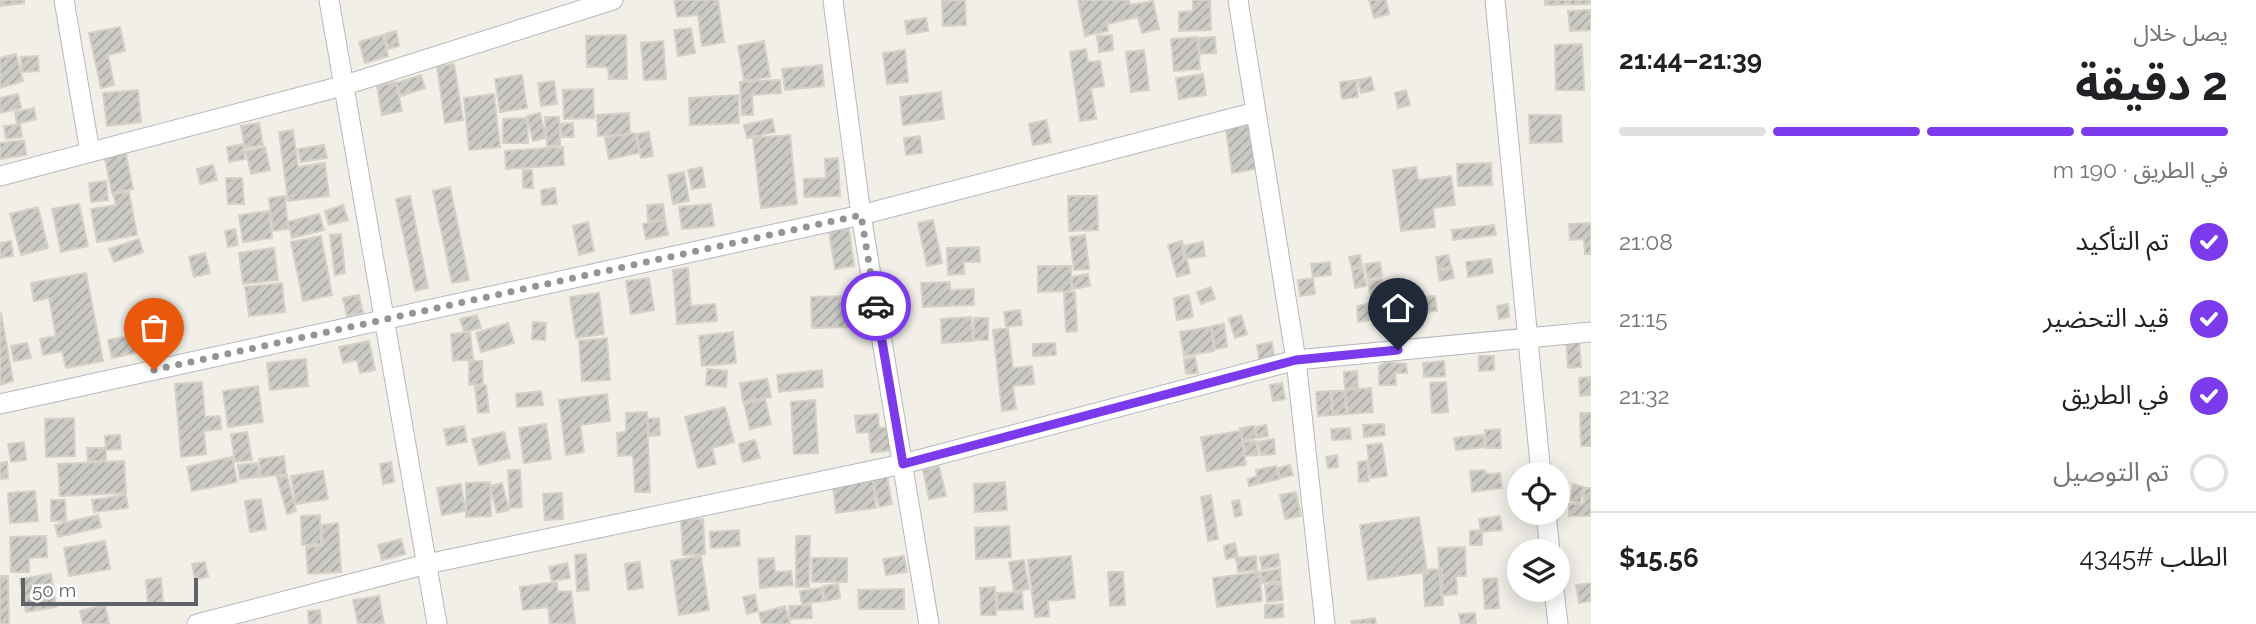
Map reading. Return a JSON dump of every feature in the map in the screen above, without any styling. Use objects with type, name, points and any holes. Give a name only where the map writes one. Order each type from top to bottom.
[{"type":"street","points":[[64,0],[90,152]]},
{"type":"street","points":[[329,0],[437,624]]},
{"type":"street","points":[[0,176],[342,86],[613,0]]},
{"type":"street","points":[[833,0],[861,215],[929,624]]},
{"type":"street","points":[[1238,0],[1296,360],[1325,624]]},
{"type":"street","points":[[1495,0],[1540,462]]},
{"type":"street","points":[[0,404],[861,215],[1256,112]]},
{"type":"street","points":[[197,624],[427,564],[903,464],[1296,360],[1591,332]]},
{"type":"street","points":[[1555,602],[1558,624]]},
{"type":"building","points":[[0,0],[24,0],[24,3],[0,6]]},
{"type":"building","points":[[674,0],[718,0],[724,42],[702,46],[698,15],[677,17]]},
{"type":"building","points":[[965,0],[966,25],[943,26],[942,1]]},
{"type":"building","points":[[1078,0],[1129,0],[1130,5],[1153,1],[1159,29],[1142,33],[1138,17],[1107,24],[1108,31],[1085,36]]},
{"type":"building","points":[[1193,0],[1210,0],[1211,30],[1179,31],[1179,12],[1193,11]]},
{"type":"building","points":[[1369,0],[1386,0],[1389,14],[1374,18]]},
{"type":"building","points":[[1545,0],[1591,0],[1591,4],[1545,5]]},
{"type":"building","points":[[1591,10],[1591,30],[1570,31],[1568,11]]},
{"type":"building","points":[[926,18],[928,31],[907,34],[905,21]]},
{"type":"building","points":[[120,27],[125,51],[108,55],[114,85],[101,88],[89,33]]},
{"type":"building","points":[[691,28],[695,53],[678,56],[674,30]]},
{"type":"building","points":[[396,31],[399,46],[388,49],[385,34]]},
{"type":"building","points":[[383,35],[388,56],[365,63],[359,42]]},
{"type":"building","points":[[626,35],[627,79],[609,79],[608,67],[587,67],[586,36]]},
{"type":"building","points":[[1112,35],[1113,50],[1099,52],[1097,36]]},
{"type":"building","points":[[1197,37],[1200,69],[1174,71],[1171,39]]},
{"type":"building","points":[[1215,37],[1216,53],[1200,54],[1199,38]]},
{"type":"building","points":[[663,41],[666,79],[644,80],[641,43]]},
{"type":"building","points":[[764,41],[770,77],[744,81],[738,46]]},
{"type":"building","points":[[1582,44],[1584,90],[1556,90],[1555,45]]},
{"type":"building","points":[[1086,49],[1088,62],[1100,61],[1104,86],[1091,88],[1096,119],[1080,121],[1070,52]]},
{"type":"building","points":[[905,50],[908,82],[887,84],[883,53]]},
{"type":"building","points":[[1144,50],[1149,90],[1131,92],[1126,52]]},
{"type":"building","points":[[16,54],[23,81],[0,88],[0,58]]},
{"type":"building","points":[[38,56],[39,71],[22,72],[21,57]]},
{"type":"building","points":[[454,64],[463,120],[445,123],[437,67]]},
{"type":"building","points":[[822,65],[824,86],[785,90],[782,69]]},
{"type":"building","points":[[1203,74],[1206,95],[1179,99],[1176,78]]},
{"type":"building","points":[[421,75],[425,88],[401,96],[396,83]]},
{"type":"building","points":[[522,75],[527,108],[500,112],[495,79]]},
{"type":"building","points":[[1371,77],[1374,90],[1361,93],[1358,80]]},
{"type":"building","points":[[780,80],[781,93],[752,95],[753,115],[742,115],[740,82]]},
{"type":"building","points":[[1356,80],[1358,97],[1342,99],[1340,82]]},
{"type":"building","points":[[554,81],[557,104],[541,106],[538,83]]},
{"type":"building","points":[[396,82],[402,111],[382,115],[377,86]]},
{"type":"building","points":[[593,89],[594,118],[564,119],[563,90]]},
{"type":"building","points":[[138,90],[141,122],[107,126],[103,93]]},
{"type":"building","points":[[1406,90],[1410,105],[1398,108],[1395,93]]},
{"type":"building","points":[[941,92],[944,119],[903,125],[900,97]]},
{"type":"building","points":[[18,94],[21,108],[0,113],[0,98]]},
{"type":"building","points":[[494,94],[500,147],[469,150],[464,98]]},
{"type":"building","points":[[738,95],[739,123],[690,125],[689,98]]},
{"type":"building","points":[[34,108],[36,119],[17,124],[15,112]]},
{"type":"building","points":[[540,113],[546,138],[533,141],[527,116]]},
{"type":"building","points":[[629,113],[630,134],[598,136],[597,115]]},
{"type":"building","points":[[1529,115],[1561,115],[1562,142],[1530,143]]},
{"type":"building","points":[[545,117],[559,117],[560,145],[547,146]]},
{"type":"building","points":[[527,118],[528,143],[503,143],[503,119]]},
{"type":"building","points":[[772,119],[775,132],[747,138],[744,125]]},
{"type":"building","points":[[1046,120],[1051,142],[1033,145],[1029,124]]},
{"type":"building","points":[[1247,120],[1256,169],[1232,173],[1225,124]]},
{"type":"building","points":[[259,123],[263,145],[245,148],[241,126]]},
{"type":"building","points":[[573,123],[574,137],[562,137],[561,124]]},
{"type":"building","points":[[20,124],[22,137],[6,139],[4,126]]},
{"type":"building","points":[[293,130],[298,167],[325,163],[329,196],[288,201],[279,132]]},
{"type":"building","points":[[649,132],[653,156],[641,158],[637,134]]},
{"type":"building","points":[[635,133],[639,153],[609,159],[605,138]]},
{"type":"building","points":[[790,135],[797,204],[761,208],[753,138]]},
{"type":"building","points":[[920,136],[922,153],[906,155],[904,138]]},
{"type":"building","points":[[24,140],[26,155],[0,159],[0,143]]},
{"type":"building","points":[[243,144],[245,159],[229,162],[227,147]]},
{"type":"building","points":[[324,145],[327,158],[301,162],[298,149]]},
{"type":"building","points":[[265,147],[270,170],[251,174],[246,151]]},
{"type":"building","points":[[563,147],[564,165],[506,169],[505,151]]},
{"type":"building","points":[[125,150],[133,189],[112,193],[104,154]]},
{"type":"building","points":[[838,158],[840,196],[804,197],[804,179],[826,178],[825,159]]},
{"type":"building","points":[[1491,163],[1492,185],[1458,186],[1457,164]]},
{"type":"building","points":[[213,165],[217,180],[200,184],[197,169]]},
{"type":"building","points":[[702,167],[705,187],[692,189],[688,170]]},
{"type":"building","points":[[1416,167],[1418,180],[1451,176],[1455,205],[1433,208],[1435,227],[1401,231],[1393,170]]},
{"type":"building","points":[[523,170],[532,170],[533,188],[523,188]]},
{"type":"building","points":[[684,172],[689,201],[673,204],[668,175]]},
{"type":"building","points":[[226,178],[242,178],[244,204],[228,204]]},
{"type":"building","points":[[106,181],[108,200],[91,202],[89,183]]},
{"type":"building","points":[[450,187],[469,280],[452,283],[433,191]]},
{"type":"building","points":[[555,188],[557,204],[542,205],[541,190]]},
{"type":"building","points":[[129,192],[137,235],[97,242],[91,209],[116,205],[113,194]]},
{"type":"building","points":[[285,196],[288,229],[273,231],[269,198]]},
{"type":"building","points":[[410,196],[428,288],[415,291],[396,199]]},
{"type":"building","points":[[1068,196],[1097,196],[1098,230],[1069,231]]},
{"type":"building","points":[[79,204],[88,246],[61,252],[52,209]]},
{"type":"building","points":[[663,204],[665,219],[648,221],[647,205]]},
{"type":"building","points":[[711,204],[714,226],[682,229],[679,207]]},
{"type":"building","points":[[343,205],[348,220],[329,225],[325,211]]},
{"type":"building","points":[[38,207],[48,248],[21,255],[10,214]]},
{"type":"building","points":[[269,211],[272,238],[243,242],[239,215]]},
{"type":"building","points":[[319,214],[324,230],[292,238],[288,222]]},
{"type":"building","points":[[665,220],[668,235],[646,239],[643,224]]},
{"type":"building","points":[[933,220],[942,263],[927,266],[918,223]]},
{"type":"building","points":[[588,222],[594,251],[579,255],[573,226]]},
{"type":"building","points":[[1591,223],[1591,254],[1585,254],[1584,239],[1570,240],[1569,224]]},
{"type":"building","points":[[1494,225],[1496,235],[1453,240],[1452,230]]},
{"type":"building","points":[[235,229],[238,245],[228,247],[225,231]]},
{"type":"building","points":[[849,229],[854,266],[835,269],[829,231]]},
{"type":"building","points":[[341,234],[345,273],[335,275],[330,235]]},
{"type":"building","points":[[1085,235],[1089,269],[1074,270],[1070,237]]},
{"type":"building","points":[[321,236],[332,295],[303,301],[291,242]]},
{"type":"building","points":[[139,239],[143,252],[114,262],[109,249]]},
{"type":"building","points":[[11,241],[13,256],[0,258],[0,243]]},
{"type":"building","points":[[1182,241],[1190,273],[1177,277],[1168,245]]},
{"type":"building","points":[[1203,242],[1205,256],[1184,259],[1182,246]]},
{"type":"building","points":[[979,247],[980,262],[964,262],[964,274],[948,275],[947,248]]},
{"type":"building","points":[[274,248],[278,280],[243,284],[239,253]]},
{"type":"building","points":[[205,253],[210,273],[194,277],[189,257]]},
{"type":"building","points":[[1360,255],[1362,266],[1352,268],[1349,257]]},
{"type":"building","points":[[1448,255],[1451,267],[1438,269],[1436,257]]},
{"type":"building","points":[[1491,259],[1493,273],[1468,277],[1466,262]]},
{"type":"building","points":[[1330,262],[1331,275],[1313,277],[1311,264]]},
{"type":"building","points":[[1380,262],[1382,276],[1368,279],[1365,264]]},
{"type":"building","points":[[1038,266],[1071,266],[1071,291],[1038,292]]},
{"type":"building","points":[[688,268],[691,306],[715,304],[717,321],[677,324],[673,270]]},
{"type":"building","points":[[1363,268],[1366,286],[1355,288],[1352,269]]},
{"type":"building","points":[[1452,268],[1454,278],[1440,281],[1438,271]]},
{"type":"building","points":[[86,273],[103,361],[66,368],[62,351],[43,355],[40,339],[56,336],[49,298],[34,301],[31,283]]},
{"type":"building","points":[[1088,274],[1090,286],[1073,289],[1071,277]]},
{"type":"building","points":[[649,278],[654,310],[631,314],[626,281]]},
{"type":"building","points":[[1313,278],[1315,294],[1300,296],[1298,280]]},
{"type":"building","points":[[1382,279],[1384,292],[1370,294],[1368,281]]},
{"type":"building","points":[[950,282],[950,290],[974,289],[974,305],[923,307],[921,283]]},
{"type":"building","points":[[282,283],[285,312],[249,316],[245,287]]},
{"type":"building","points":[[1211,287],[1215,299],[1201,304],[1197,292]]},
{"type":"building","points":[[1064,292],[1075,292],[1077,331],[1066,332]]},
{"type":"building","points":[[599,293],[604,334],[576,338],[570,297]]},
{"type":"building","points":[[359,295],[363,313],[347,316],[343,298]]},
{"type":"building","points":[[1189,295],[1193,317],[1177,320],[1174,298]]},
{"type":"building","points":[[848,296],[849,327],[812,328],[811,297]]},
{"type":"building","points":[[1435,296],[1437,311],[1422,312],[1421,297]]},
{"type":"building","points":[[1373,303],[1376,319],[1358,322],[1357,306]]},
{"type":"building","points":[[1508,304],[1509,317],[1499,319],[1497,306]]},
{"type":"building","points":[[1020,310],[1022,325],[1006,327],[1004,312]]},
{"type":"building","points":[[0,313],[13,381],[0,385]]},
{"type":"building","points":[[477,315],[481,328],[464,332],[460,319]]},
{"type":"building","points":[[1241,315],[1247,334],[1235,338],[1229,319]]},
{"type":"building","points":[[971,317],[973,341],[942,343],[941,319]]},
{"type":"building","points":[[974,318],[988,318],[988,340],[974,340]]},
{"type":"building","points":[[533,322],[546,323],[545,340],[532,339]]},
{"type":"building","points":[[508,323],[514,343],[481,352],[476,333]]},
{"type":"building","points":[[1224,324],[1227,347],[1215,349],[1212,326]]},
{"type":"building","points":[[1211,327],[1214,351],[1184,356],[1180,332]]},
{"type":"building","points":[[1008,328],[1013,368],[1032,366],[1034,384],[1013,386],[1016,409],[1002,411],[993,330]]},
{"type":"building","points":[[470,332],[473,359],[453,361],[451,334]]},
{"type":"building","points":[[733,332],[736,363],[702,366],[699,336]]},
{"type":"building","points":[[144,333],[148,350],[112,358],[108,340]]},
{"type":"building","points":[[607,338],[610,380],[582,381],[579,341]]},
{"type":"building","points":[[1579,339],[1581,367],[1568,368],[1566,341]]},
{"type":"building","points":[[369,341],[375,370],[360,373],[357,360],[343,363],[339,347]]},
{"type":"building","points":[[1272,342],[1274,356],[1259,359],[1257,345]]},
{"type":"building","points":[[27,343],[31,358],[14,361],[11,346]]},
{"type":"building","points":[[1055,343],[1056,355],[1033,356],[1033,344]]},
{"type":"building","points":[[1479,356],[1494,356],[1494,370],[1479,371]]},
{"type":"building","points":[[1195,357],[1198,373],[1186,374],[1184,359]]},
{"type":"building","points":[[306,359],[308,386],[270,390],[267,363]]},
{"type":"building","points":[[469,361],[482,361],[483,384],[469,385]]},
{"type":"building","points":[[1444,361],[1445,376],[1424,377],[1423,363]]},
{"type":"building","points":[[1387,362],[1406,364],[1407,373],[1395,373],[1396,385],[1379,385],[1379,366]]},
{"type":"building","points":[[707,369],[727,371],[726,387],[706,385]]},
{"type":"building","points":[[822,370],[823,387],[779,392],[777,375]]},
{"type":"building","points":[[1357,371],[1358,387],[1345,389],[1344,372]]},
{"type":"building","points":[[1591,377],[1591,395],[1580,396],[1579,378]]},
{"type":"building","points":[[767,379],[771,397],[743,402],[740,383]]},
{"type":"building","points":[[202,382],[205,417],[220,416],[221,429],[204,431],[206,454],[181,457],[175,384]]},
{"type":"building","points":[[1446,382],[1448,412],[1432,413],[1430,383]]},
{"type":"building","points":[[1282,383],[1285,399],[1273,401],[1270,385]]},
{"type":"building","points":[[486,385],[489,412],[478,413],[475,387]]},
{"type":"building","points":[[258,386],[263,422],[228,427],[223,391]]},
{"type":"building","points":[[1371,388],[1373,412],[1348,414],[1345,390]]},
{"type":"building","points":[[541,391],[543,405],[517,407],[516,394]]},
{"type":"building","points":[[1330,391],[1333,415],[1318,416],[1316,392]]},
{"type":"building","points":[[1332,391],[1345,391],[1346,414],[1333,415]]},
{"type":"building","points":[[607,394],[610,421],[580,425],[584,452],[566,455],[559,400]]},
{"type":"building","points":[[765,399],[771,424],[750,429],[744,404]]},
{"type":"building","points":[[815,400],[818,453],[794,454],[791,402]]},
{"type":"building","points":[[725,407],[734,442],[712,448],[716,464],[698,468],[685,417]]},
{"type":"building","points":[[647,412],[650,492],[635,492],[633,455],[618,456],[617,433],[626,432],[626,413]]},
{"type":"building","points":[[1580,413],[1591,413],[1591,446],[1581,446]]},
{"type":"building","points":[[878,414],[879,428],[893,427],[895,450],[871,453],[869,432],[857,433],[855,416]]},
{"type":"building","points":[[74,418],[75,456],[46,457],[45,419]]},
{"type":"building","points":[[659,418],[660,435],[649,436],[648,419]]},
{"type":"building","points":[[546,424],[551,459],[524,463],[519,428]]},
{"type":"building","points":[[1384,424],[1385,435],[1364,437],[1363,425]]},
{"type":"building","points":[[1266,425],[1268,436],[1257,438],[1255,427]]},
{"type":"building","points":[[464,426],[467,442],[447,445],[444,429]]},
{"type":"building","points":[[1254,426],[1256,438],[1242,441],[1240,428]]},
{"type":"building","points":[[1350,428],[1351,439],[1332,440],[1331,429]]},
{"type":"building","points":[[1500,429],[1501,448],[1486,448],[1485,430]]},
{"type":"building","points":[[1241,431],[1246,465],[1207,471],[1201,437]]},
{"type":"building","points":[[247,432],[252,460],[235,462],[231,434]]},
{"type":"building","points":[[504,432],[510,458],[479,465],[472,439]]},
{"type":"building","points":[[120,435],[121,449],[106,450],[105,436]]},
{"type":"building","points":[[1483,435],[1485,447],[1456,450],[1454,438]]},
{"type":"building","points":[[1274,439],[1275,454],[1261,455],[1258,442]]},
{"type":"building","points":[[755,440],[760,458],[743,462],[739,444]]},
{"type":"building","points":[[1256,441],[1258,455],[1245,456],[1244,442]]},
{"type":"building","points":[[24,442],[26,460],[11,462],[8,444]]},
{"type":"building","points":[[1382,443],[1387,476],[1371,478],[1367,445]]},
{"type":"building","points":[[87,448],[106,448],[106,460],[88,462]]},
{"type":"building","points":[[1337,455],[1338,467],[1328,468],[1326,457]]},
{"type":"building","points":[[284,456],[286,474],[261,477],[259,459]]},
{"type":"building","points":[[232,457],[237,482],[192,491],[187,467]]},
{"type":"building","points":[[124,461],[126,493],[60,496],[58,464]]},
{"type":"building","points":[[1367,461],[1369,481],[1359,482],[1358,462]]},
{"type":"building","points":[[7,462],[8,478],[0,479],[0,463]]},
{"type":"building","points":[[391,462],[394,482],[383,484],[380,464]]},
{"type":"building","points":[[258,463],[259,477],[240,479],[238,465]]},
{"type":"building","points":[[1290,465],[1293,475],[1280,478],[1278,468]]},
{"type":"building","points":[[939,466],[946,496],[929,499],[923,470]]},
{"type":"building","points":[[1276,466],[1279,479],[1249,486],[1248,479],[1257,476],[1256,470]]},
{"type":"building","points":[[508,470],[520,470],[522,507],[510,508]]},
{"type":"building","points":[[1485,470],[1486,474],[1500,473],[1502,488],[1472,492],[1470,471]]},
{"type":"building","points":[[323,471],[328,499],[296,504],[291,476]]},
{"type":"building","points":[[287,475],[296,511],[287,514],[277,477]]},
{"type":"building","points":[[887,476],[892,504],[879,507],[873,479]]},
{"type":"building","points":[[873,481],[876,508],[836,513],[833,486]]},
{"type":"building","points":[[490,482],[491,516],[466,517],[466,483]]},
{"type":"building","points":[[1005,482],[1007,510],[975,512],[974,484]]},
{"type":"building","points":[[502,483],[509,510],[497,513],[490,486]]},
{"type":"building","points":[[461,484],[465,511],[442,515],[437,488]]},
{"type":"building","points":[[1573,484],[1584,487],[1580,503],[1570,500]]},
{"type":"building","points":[[1584,488],[1591,488],[1591,516],[1570,516],[1570,504],[1584,504]]},
{"type":"building","points":[[35,491],[38,521],[10,523],[8,493]]},
{"type":"building","points":[[1296,492],[1301,516],[1285,519],[1280,495]]},
{"type":"building","points":[[562,493],[563,519],[545,520],[543,494]]},
{"type":"building","points":[[126,495],[128,508],[94,512],[92,500]]},
{"type":"building","points":[[1211,495],[1218,539],[1208,541],[1201,497]]},
{"type":"building","points":[[261,499],[266,529],[250,532],[245,501]]},
{"type":"building","points":[[51,500],[65,500],[66,521],[51,521]]},
{"type":"building","points":[[1239,500],[1242,515],[1235,517],[1232,501]]},
{"type":"building","points":[[98,515],[101,527],[58,537],[55,525]]},
{"type":"building","points":[[320,515],[321,544],[302,545],[301,516]]},
{"type":"building","points":[[1500,516],[1502,530],[1481,532],[1479,519]]},
{"type":"building","points":[[1419,517],[1427,572],[1368,580],[1360,525]]},
{"type":"building","points":[[703,519],[705,554],[683,555],[681,520]]},
{"type":"building","points":[[338,523],[341,572],[308,574],[306,547],[323,546],[322,525]]},
{"type":"building","points":[[1009,526],[1011,557],[976,559],[975,528]]},
{"type":"building","points":[[739,530],[740,546],[711,548],[710,532]]},
{"type":"building","points":[[1482,530],[1482,545],[1470,545],[1470,531]]},
{"type":"building","points":[[46,536],[47,557],[29,558],[29,572],[11,572],[10,537]]},
{"type":"building","points":[[796,536],[810,536],[809,587],[796,587]]},
{"type":"building","points":[[401,539],[405,554],[382,560],[378,545]]},
{"type":"building","points":[[105,541],[110,569],[69,576],[64,548]]},
{"type":"building","points":[[1235,543],[1238,557],[1226,559],[1224,546]]},
{"type":"building","points":[[1465,547],[1466,576],[1456,576],[1457,594],[1441,596],[1438,548]]},
{"type":"building","points":[[586,554],[589,590],[577,591],[575,555]]},
{"type":"building","points":[[1278,554],[1280,566],[1262,569],[1260,557]]},
{"type":"building","points":[[701,556],[709,610],[679,615],[671,561]]},
{"type":"building","points":[[904,556],[907,572],[886,575],[883,559]]},
{"type":"building","points":[[1071,556],[1075,598],[1048,601],[1049,616],[1035,617],[1028,560]]},
{"type":"building","points":[[1256,556],[1257,570],[1238,572],[1236,558]]},
{"type":"building","points":[[774,558],[775,572],[791,571],[793,585],[760,588],[758,559]]},
{"type":"building","points":[[812,558],[847,558],[847,582],[812,582]]},
{"type":"building","points":[[1024,560],[1029,589],[1014,591],[1009,562]]},
{"type":"building","points":[[205,562],[208,577],[195,579],[192,564]]},
{"type":"building","points":[[640,562],[643,588],[628,590],[625,564]]},
{"type":"building","points":[[567,563],[570,578],[552,581],[549,567]]},
{"type":"building","points":[[1280,569],[1281,581],[1262,583],[1261,572]]},
{"type":"building","points":[[1442,569],[1443,605],[1425,606],[1423,570]]},
{"type":"building","points":[[1108,572],[1123,572],[1125,605],[1110,606]]},
{"type":"building","points":[[1259,572],[1262,601],[1217,607],[1213,578]]},
{"type":"building","points":[[51,574],[56,607],[26,612],[20,579]]},
{"type":"building","points":[[0,576],[8,576],[9,624],[0,624]]},
{"type":"building","points":[[161,578],[163,602],[148,604],[146,580]]},
{"type":"building","points":[[1497,578],[1499,608],[1485,609],[1483,579]]},
{"type":"building","points":[[557,582],[558,592],[571,591],[575,623],[550,624],[548,607],[523,610],[520,587]]},
{"type":"building","points":[[1281,583],[1283,600],[1267,602],[1265,585]]},
{"type":"building","points":[[1591,583],[1591,601],[1579,603],[1576,585]]},
{"type":"building","points":[[838,584],[840,598],[825,601],[823,586]]},
{"type":"building","points":[[995,587],[996,615],[981,615],[980,588]]},
{"type":"building","points":[[821,588],[823,601],[802,604],[800,591]]},
{"type":"building","points":[[904,589],[904,609],[859,609],[858,590]]},
{"type":"building","points":[[1022,592],[1023,609],[998,610],[997,593]]},
{"type":"building","points":[[755,595],[758,611],[747,614],[743,597]]},
{"type":"building","points":[[379,596],[384,624],[358,624],[353,600]]},
{"type":"building","points":[[1283,604],[1283,617],[1265,618],[1265,605]]},
{"type":"building","points":[[105,605],[109,624],[83,624],[80,611]]},
{"type":"building","points":[[811,605],[812,618],[790,619],[789,606]]},
{"type":"building","points":[[785,606],[790,624],[762,624],[759,613]]},
{"type":"building","points":[[320,610],[321,624],[309,624],[308,611]]},
{"type":"building","points":[[1475,613],[1476,624],[1461,624],[1459,614]]},
{"type":"building","points":[[1375,618],[1376,624],[1352,624],[1351,621]]},
{"type":"way so far","points":[[154,370],[861,215],[876,306]]},
{"type":"route","points":[[876,306],[903,464],[1296,360],[1398,350]]}]
